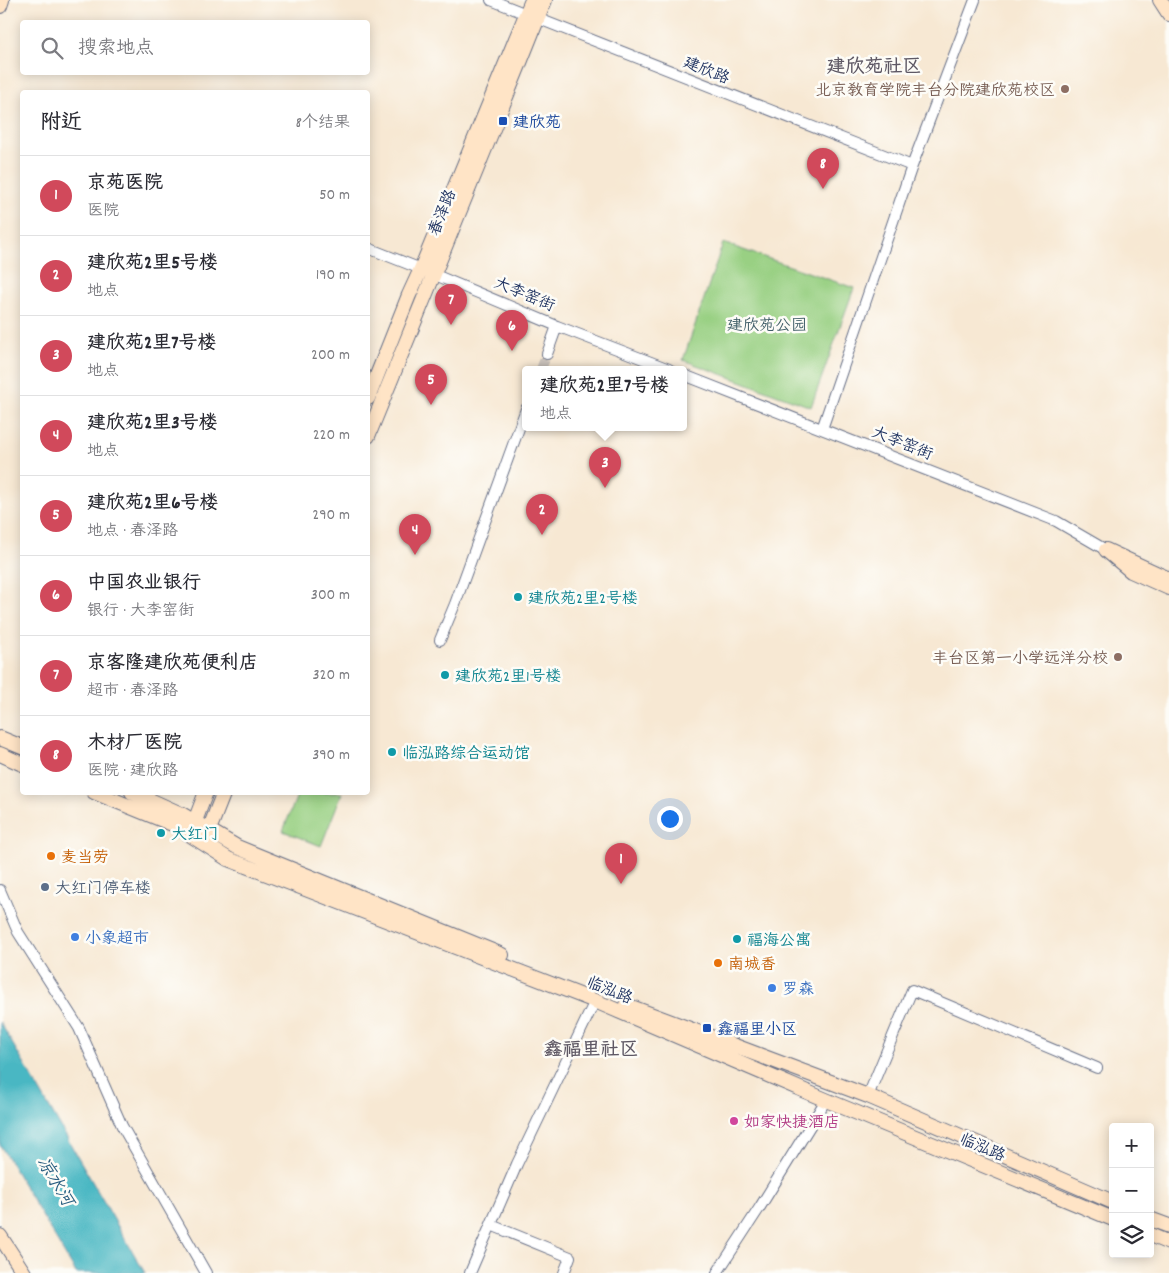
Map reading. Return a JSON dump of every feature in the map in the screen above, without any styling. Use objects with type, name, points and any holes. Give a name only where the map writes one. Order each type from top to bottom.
[{"type":"main road","points":[[0,6],[2,0]]},
{"type":"main road","name":"春泽路","points":[[532,0],[532,16]]},
{"type":"main road","name":"春泽路","points":[[370,430],[427,272],[532,16],[545,0]]},
{"type":"main road","points":[[1160,0],[1169,14]]},
{"type":"main road","name":"春泽路","points":[[370,393],[409,295],[427,272]]},
{"type":"main road","name":"大李窑街","points":[[1106,550],[1169,579]]},
{"type":"main road","name":"大李窑街","points":[[1106,550],[1131,571],[1169,588]]},
{"type":"main road","points":[[0,738],[20,746]]},
{"type":"main road","points":[[0,754],[20,763]]},
{"type":"main road","name":"临泓路","points":[[101,795],[175,825],[228,859],[595,1002],[1109,1217]]},
{"type":"main road","name":"临泓路","points":[[139,795],[195,821],[237,848],[598,995],[868,1096],[1109,1200]]},
{"type":"main road","points":[[205,795],[195,821],[195,838],[209,830],[223,795]]},
{"type":"main road","points":[[1154,1220],[1169,1226]]},
{"type":"main road","points":[[0,1236],[24,1273]]},
{"type":"main road","points":[[1154,1237],[1169,1243]]},
{"type":"street","name":"建欣路","points":[[492,0],[912,166]]},
{"type":"street","points":[[822,429],[912,166],[975,0]]},
{"type":"street","name":"大李窑街","points":[[370,249],[558,326],[662,366]]},
{"type":"street","points":[[547,354],[558,326]]},
{"type":"street","name":"大李窑街","points":[[687,376],[1056,521],[1106,550]]},
{"type":"street","points":[[440,640],[522,420]]},
{"type":"street","points":[[0,890],[18,932],[79,1028],[122,1126],[206,1273]]},
{"type":"street","points":[[868,1096],[912,990],[1097,1068]]},
{"type":"street","points":[[470,1273],[517,1164],[595,1002]]},
{"type":"street","points":[[717,1273],[826,1100]]},
{"type":"street","points":[[490,1225],[570,1257],[564,1273]]},
{"type":"green space","name":"建欣苑公园","points":[[723,243],[854,288],[811,407],[683,360]]},
{"type":"green space","points":[[297,795],[341,795],[321,846],[283,831]]},
{"type":"water","name":"凉水河","points":[[0,1022],[145,1273],[76,1273],[0,1145]]},
{"type":"tunnel","points":[[542,366],[547,354]]},
{"type":"place","name":"北京教育学院丰台分院建欣苑校区","points":[[1065,89]]},
{"type":"place","name":"建欣苑","points":[[503,121]]},
{"type":"place","name":"木材厂医院","points":[[823,189]]},
{"type":"place","name":"京客隆建欣苑便利店","points":[[451,325]]},
{"type":"place","name":"中国农业银行","points":[[512,351]]},
{"type":"place","name":"建欣苑2里6号楼","points":[[431,405]]},
{"type":"place","name":"建欣苑2里7号楼","points":[[605,488]]},
{"type":"place","name":"建欣苑2里5号楼","points":[[542,535]]},
{"type":"place","name":"建欣苑2里3号楼","points":[[415,555]]},
{"type":"place","name":"建欣苑2里2号楼","points":[[518,597]]},
{"type":"place","name":"丰台区第一小学远洋分校","points":[[1118,657]]},
{"type":"place","name":"建欣苑2里1号楼","points":[[445,675]]},
{"type":"place","name":"临泓路综合运动馆","points":[[392,752]]},
{"type":"place","name":"大红门","points":[[161,833]]},
{"type":"place","name":"麦当劳","points":[[51,856]]},
{"type":"place","name":"京苑医院","points":[[621,884]]},
{"type":"place","name":"大红门停车楼","points":[[45,887]]},
{"type":"place","name":"小象超市","points":[[75,937]]},
{"type":"place","name":"福海公寓","points":[[737,939]]},
{"type":"place","name":"南城香","points":[[718,963]]},
{"type":"place","name":"罗森","points":[[772,988]]},
{"type":"place","name":"鑫福里小区","points":[[707,1028]]},
{"type":"place","name":"如家快捷酒店","points":[[734,1121]]},
{"type":"district","name":"建欣苑社区","points":[[874,65]]},
{"type":"district","name":"鑫福里社区","points":[[591,1048]]}]
